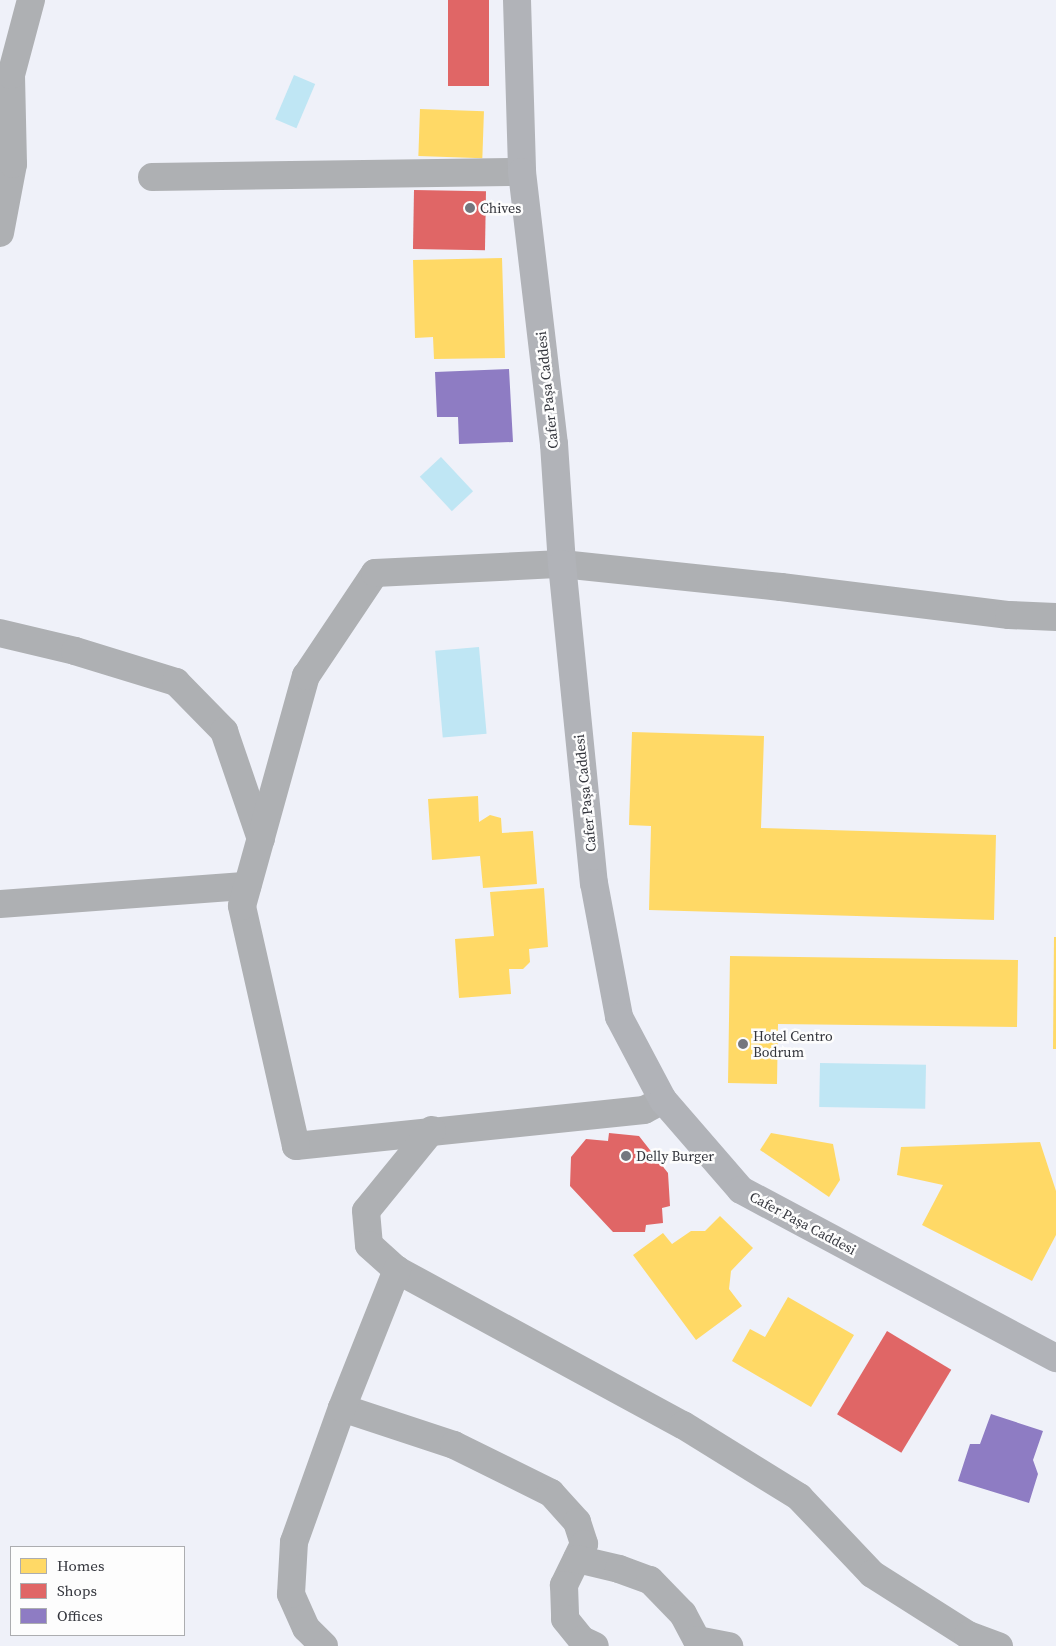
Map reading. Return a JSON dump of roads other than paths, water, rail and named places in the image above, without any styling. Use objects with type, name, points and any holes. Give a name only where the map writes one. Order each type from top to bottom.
[{"type":"main road","name":"Cafer Paşa Caddesi","points":[[517,0],[522,172],[554,444],[562,564],[594,883],[619,1016],[663,1100],[741,1190],[1056,1358]]},
{"type":"street","points":[[0,233],[13,164],[11,75],[31,0]]},
{"type":"street","points":[[152,176],[522,172]]},
{"type":"street","points":[[663,1100],[644,1110],[432,1130],[296,1146],[242,906],[306,676],[375,573],[562,564],[781,587],[1009,615],[1056,617]]},
{"type":"street","points":[[0,633],[75,651],[176,682],[224,731],[261,839]]},
{"type":"street","points":[[0,904],[248,886]]},
{"type":"street","points":[[432,1130],[366,1211],[369,1245],[397,1270],[708,1440],[798,1497],[872,1574],[968,1635],[999,1646]]},
{"type":"street","points":[[324,1646],[306,1628],[291,1594],[294,1542],[342,1408],[397,1270]]},
{"type":"street","points":[[342,1408],[454,1445],[550,1493],[577,1522],[584,1544],[564,1585],[565,1619],[582,1640],[595,1646]]},
{"type":"street","points":[[577,1559],[619,1569],[650,1580],[683,1614],[697,1640],[729,1646]]},
{"type":"water","points":[[294,75],[315,84],[296,128],[275,119]]},
{"type":"water","points":[[441,457],[473,491],[452,511],[420,477]]},
{"type":"water","points":[[479,647],[487,734],[443,738],[435,651]]},
{"type":"water","points":[[820,1063],[926,1065],[925,1109],[819,1107]]},
{"type":"place","name":"Chives","points":[[470,208]]},
{"type":"place","name":"Hotel Centro Bodrum","points":[[743,1044]]},
{"type":"place","name":"Delly Burger","points":[[626,1156]]}]
